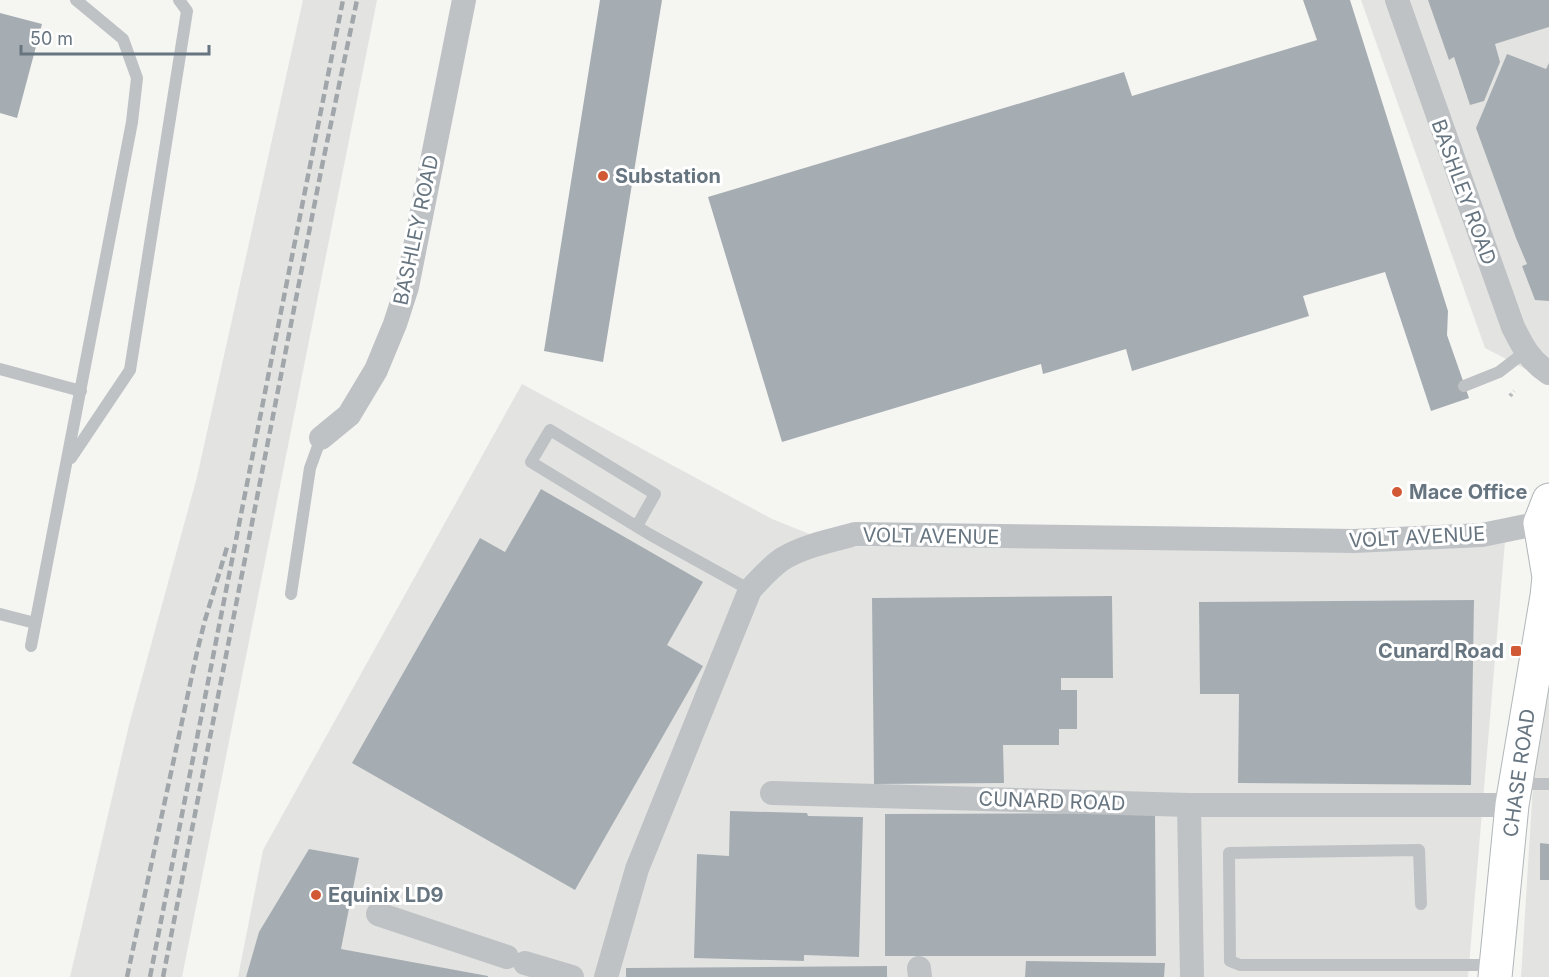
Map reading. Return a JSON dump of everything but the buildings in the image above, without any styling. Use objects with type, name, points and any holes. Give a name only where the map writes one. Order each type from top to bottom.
[{"type":"street","name":"BASHLEY ROAD","points":[[321,438],[349,415],[376,370],[407,287],[464,0]]},
{"type":"street","name":"BASHLEY ROAD","points":[[1397,0],[1513,327],[1525,352],[1549,373]]},
{"type":"street","name":"VOLT AVENUE","points":[[606,977],[637,869],[750,590],[782,559],[803,549],[855,534],[1354,541],[1482,535],[1545,511]]},
{"type":"street","name":"CHASE ROAD","points":[[1496,971],[1514,795],[1547,596],[1549,577],[1545,511]]},
{"type":"street","name":"CUNARD ROAD","points":[[772,793],[1188,805],[1514,795]]},
{"type":"street","points":[[1188,805],[1192,977]]},
{"type":"street","points":[[378,914],[572,977]]},
{"type":"lane","points":[[31,646],[132,122],[137,78],[123,39],[76,0]]},
{"type":"lane","points":[[67,464],[130,370],[188,11],[179,0]]},
{"type":"lane","points":[[1464,386],[1499,372],[1525,352]]},
{"type":"lane","points":[[0,369],[81,391]]},
{"type":"lane","points":[[637,526],[655,494],[550,430],[531,462],[665,544],[750,590]]},
{"type":"lane","points":[[291,594],[310,468],[321,438]]},
{"type":"lane","points":[[0,614],[35,623]]},
{"type":"lane","points":[[1514,795],[1549,784]]},
{"type":"lane","points":[[1421,904],[1419,850],[1229,853],[1230,961],[1240,965],[1496,971]]},
{"type":"path","points":[[1510,396],[1514,391]]},
{"type":"shaded area","points":[[303,0],[377,0],[182,977],[70,977],[129,725],[197,477]]},
{"type":"shaded area","points":[[1361,0],[1549,0],[1549,381],[1485,348]]},
{"type":"shaded area","points":[[522,384],[772,519],[842,547],[1505,541],[1468,977],[238,977],[263,850]]},
{"type":"shaded area","points":[[1549,611],[1549,977],[1521,977],[1543,626]]},
{"type":"railway","points":[[150,977],[343,0]]},
{"type":"railway","points":[[163,977],[322,166],[357,0]]},
{"type":"railway","points":[[127,977],[197,652],[228,544]]},
{"type":"place","name":"Substation","points":[[603,176]]},
{"type":"place","name":"Mace Office","points":[[1397,492]]},
{"type":"place","name":"Cunard Road","points":[[1516,651]]},
{"type":"place","name":"Equinix LD9","points":[[316,895]]}]
